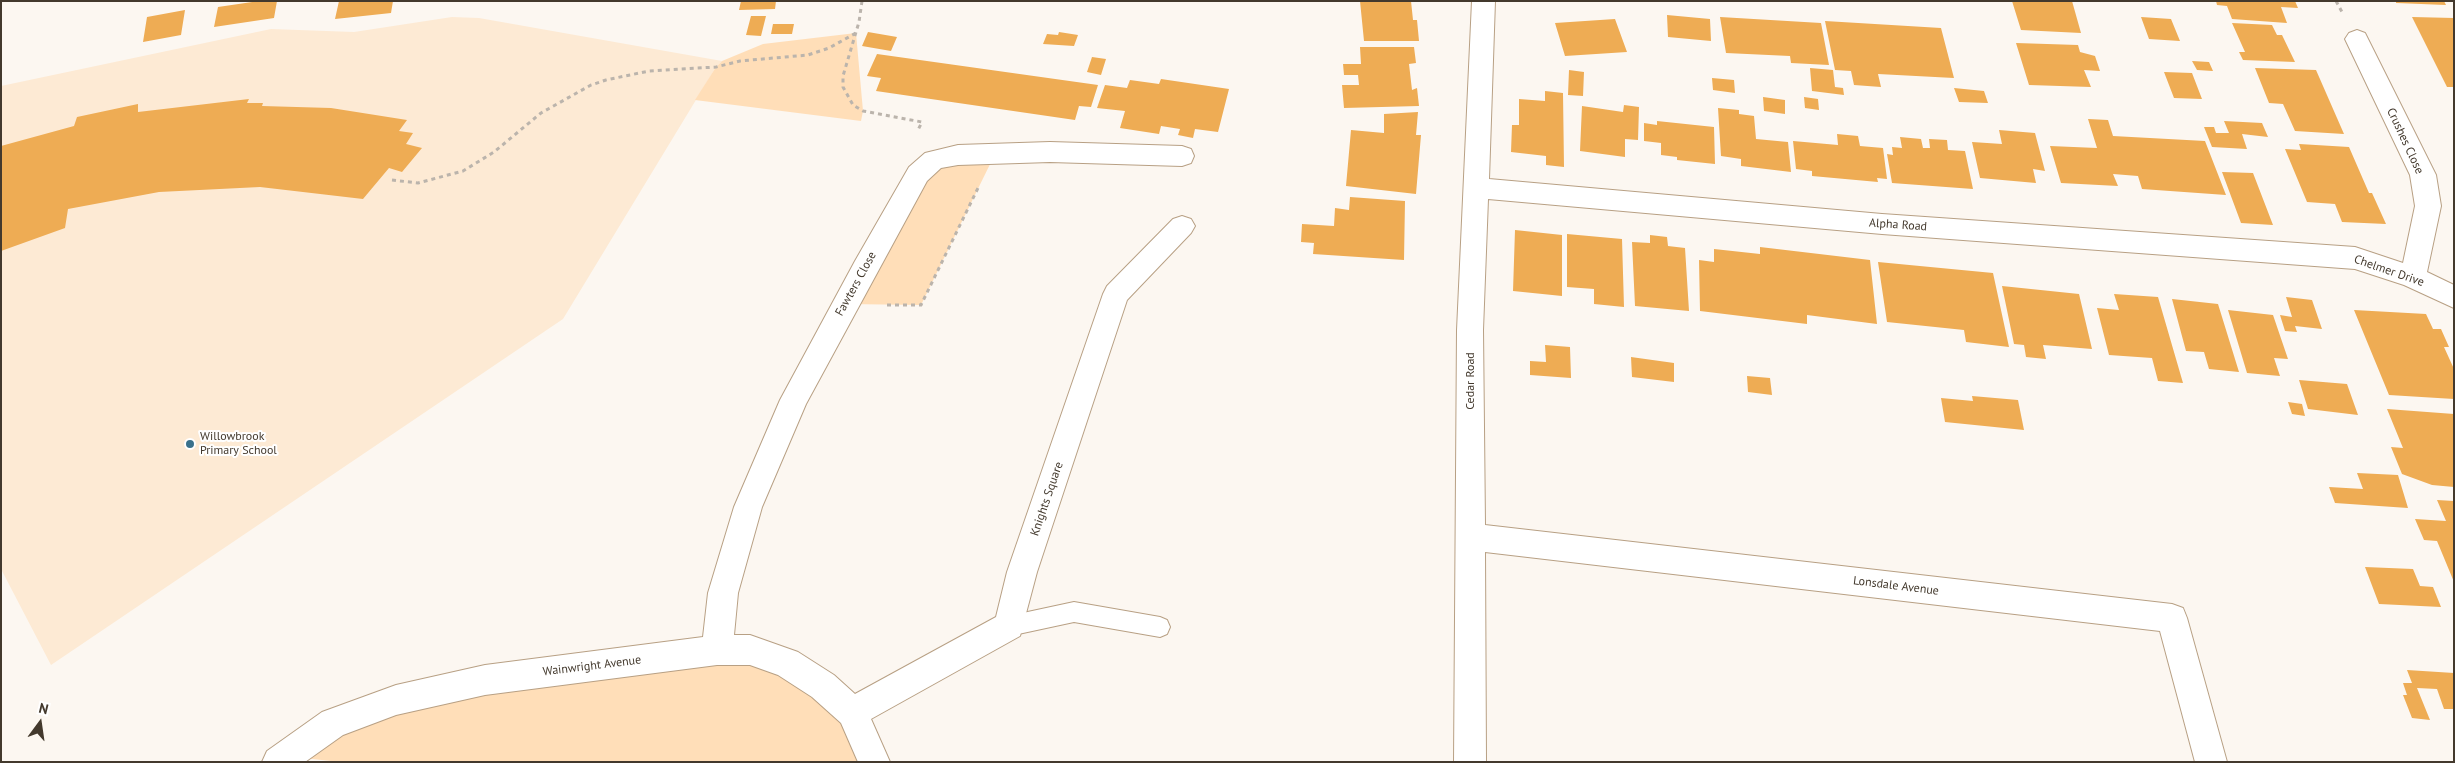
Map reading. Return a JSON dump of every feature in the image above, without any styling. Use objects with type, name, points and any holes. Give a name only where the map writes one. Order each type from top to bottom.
[{"type":"street","name":"Cedar Road","points":[[1470,762],[1470,330],[1484,1]]},
{"type":"street","name":"Crushes Close","points":[[2357,40],[2423,175],[2428,206],[2413,277]]},
{"type":"street","points":[[934,160],[958,155],[1050,152],[1182,156]]},
{"type":"street","name":"Fawters Close","points":[[717,650],[723,592],[748,507],[794,400],[918,174],[934,160]]},
{"type":"street","name":"Alpha Road","points":[[1476,188],[1882,224],[2321,255]]},
{"type":"street","name":"Knights Square","points":[[1009,626],[1022,572],[1116,294],[1182,226]]},
{"type":"street","name":"Chelmer Drive","points":[[2321,255],[2355,258],[2413,277],[2454,297]]},
{"type":"street","name":"Lonsdale Avenue","points":[[1471,537],[2172,618],[2211,762]]},
{"type":"street","points":[[852,712],[1009,626]]},
{"type":"street","name":"Wainwright Avenue","points":[[278,762],[333,723],[396,700],[485,680],[717,650],[750,650],[787,663],[823,686],[852,712],[874,762]]},
{"type":"lane","points":[[1009,626],[1074,612],[1160,627]]},
{"type":"path","points":[[862,1],[856,32],[843,76],[843,87],[846,96],[853,105],[863,111],[922,122],[911,146],[934,160]]},
{"type":"path","points":[[392,180],[418,183],[463,171],[494,152],[541,113],[591,85],[606,80],[650,71],[716,67],[740,62],[808,55],[828,48],[856,32]]},
{"type":"path","points":[[845,304],[921,305],[995,154]]},
{"type":"shaded area","name":"Willowbrook Primary School","points":[[452,17],[479,18],[722,61],[716,67],[563,319],[51,665],[1,569],[1,86],[271,29],[354,32]]},
{"type":"shaded area","points":[[856,33],[863,111],[861,121],[695,100],[716,67],[722,61],[763,44]]},
{"type":"shaded area","points":[[995,154],[921,305],[845,304],[934,160]]},
{"type":"shaded area","points":[[717,650],[816,681],[874,762],[340,762],[285,756],[333,723]]},
{"type":"building","points":[[259,1],[277,1],[274,18],[214,27],[218,7]]},
{"type":"building","points":[[339,1],[393,1],[391,13],[335,19]]},
{"type":"building","points":[[741,1],[776,1],[775,9],[739,10]]},
{"type":"building","points":[[1360,1],[1411,1],[1413,20],[1417,20],[1419,41],[1364,41]]},
{"type":"building","points":[[2012,1],[2072,1],[2081,33],[2021,30]]},
{"type":"building","points":[[2216,1],[2295,1],[2298,8],[2281,7],[2287,23],[2232,19],[2227,6],[2217,5]]},
{"type":"building","points":[[2396,1],[2444,1],[2446,5],[2396,3]]},
{"type":"building","points":[[185,10],[181,35],[143,42],[147,17]]},
{"type":"building","points":[[1667,15],[1710,19],[1711,41],[1668,37]]},
{"type":"building","points":[[751,16],[766,16],[761,36],[746,35]]},
{"type":"building","points":[[1720,17],[1821,23],[1829,65],[1791,63],[1790,56],[1726,53]]},
{"type":"building","points":[[2141,17],[2171,19],[2180,41],[2149,39]]},
{"type":"building","points":[[2412,17],[2454,18],[2454,87],[2447,87]]},
{"type":"building","points":[[1615,19],[1627,52],[1565,56],[1555,23]]},
{"type":"building","points":[[1825,21],[1941,28],[1954,78],[1878,74],[1881,87],[1854,85],[1851,71],[1835,70]]},
{"type":"building","points":[[2232,23],[2272,25],[2277,35],[2282,35],[2295,62],[2243,60],[2239,52],[2245,52]]},
{"type":"building","points":[[773,24],[794,24],[792,34],[771,34]]},
{"type":"building","points":[[868,32],[897,37],[891,51],[862,46]]},
{"type":"building","points":[[1059,32],[1078,35],[1074,46],[1043,44],[1047,34],[1058,35]]},
{"type":"building","points":[[2016,43],[2078,45],[2080,52],[2095,56],[2100,71],[2084,70],[2091,87],[2029,85]]},
{"type":"building","points":[[1360,47],[1414,47],[1416,63],[1409,64],[1412,90],[1417,88],[1419,106],[1344,108],[1342,85],[1359,85],[1358,75],[1344,75],[1343,64],[1361,64]]},
{"type":"building","points":[[877,54],[1098,85],[1091,107],[1079,106],[1075,120],[876,91],[881,78],[867,76]]},
{"type":"building","points":[[1092,57],[1106,59],[1101,75],[1087,72]]},
{"type":"building","points":[[2192,61],[2209,62],[2213,71],[2197,70]]},
{"type":"building","points":[[1810,68],[1833,70],[1835,87],[1843,88],[1844,95],[1812,91]]},
{"type":"building","points":[[2255,68],[2316,70],[2344,134],[2295,131],[2283,104],[2269,103]]},
{"type":"building","points":[[1569,70],[1584,72],[1583,96],[1568,95]]},
{"type":"building","points":[[2164,72],[2192,73],[2202,99],[2174,98]]},
{"type":"building","points":[[1712,78],[1734,80],[1735,93],[1713,90]]},
{"type":"building","points":[[1161,79],[1229,89],[1218,132],[1195,129],[1193,138],[1178,135],[1180,129],[1161,126],[1159,134],[1120,128],[1125,111],[1097,108],[1105,85],[1127,88],[1130,80],[1159,84]]},
{"type":"building","points":[[1954,88],[1984,91],[1988,103],[1959,102]]},
{"type":"building","points":[[1545,91],[1563,93],[1564,167],[1546,165],[1546,156],[1511,152],[1512,125],[1519,125],[1519,99],[1545,101]]},
{"type":"building","points":[[1763,97],[1785,100],[1785,114],[1764,111]]},
{"type":"building","points":[[1804,97],[1818,99],[1819,110],[1805,108]]},
{"type":"building","points":[[249,99],[247,103],[263,103],[262,106],[331,108],[407,120],[399,131],[413,133],[406,144],[422,148],[402,172],[389,168],[363,199],[260,187],[159,192],[68,209],[65,228],[1,251],[1,146],[74,126],[77,117],[138,104],[138,112]]},
{"type":"building","points":[[1624,105],[1639,107],[1638,140],[1625,139],[1625,157],[1580,151],[1582,106],[1623,112]]},
{"type":"building","points":[[1718,108],[1739,110],[1739,114],[1754,116],[1756,139],[1788,142],[1791,172],[1741,166],[1741,159],[1721,156]]},
{"type":"building","points":[[1418,112],[1416,135],[1421,135],[1416,194],[1346,186],[1351,130],[1384,133],[1384,114]]},
{"type":"building","points":[[2088,119],[2108,120],[2113,136],[2205,141],[2226,195],[2142,189],[2138,176],[2113,174],[2118,186],[2061,183],[2050,146],[2097,148]]},
{"type":"building","points":[[1657,121],[1714,127],[1715,164],[1677,160],[1677,157],[1661,155],[1661,143],[1644,141],[1644,123],[1657,125]]},
{"type":"building","points":[[2224,121],[2262,123],[2268,137],[2242,134],[2247,149],[2212,147],[2204,127],[2214,127],[2216,133],[2229,133]]},
{"type":"building","points":[[1999,130],[2035,133],[2045,171],[2033,169],[2036,183],[1980,178],[1972,142],[2002,144]]},
{"type":"building","points":[[1837,134],[1858,136],[1860,146],[1883,148],[1887,179],[1877,178],[1878,182],[1812,176],[1812,171],[1796,169],[1793,141],[1838,145]]},
{"type":"building","points":[[1900,137],[1921,139],[1923,148],[1930,148],[1929,139],[1947,140],[1948,150],[1965,151],[1973,189],[1892,183],[1887,154],[1893,155],[1892,147],[1902,148]]},
{"type":"building","points":[[2299,144],[2349,147],[2369,193],[2372,193],[2386,224],[2342,222],[2335,204],[2307,202],[2285,149],[2301,150]]},
{"type":"building","points":[[2222,172],[2253,173],[2273,225],[2241,223]]},
{"type":"building","points":[[1350,197],[1405,201],[1404,260],[1313,254],[1314,243],[1301,242],[1302,224],[1334,226],[1335,208],[1349,210]]},
{"type":"building","points":[[1515,230],[1562,235],[1562,296],[1513,291]]},
{"type":"building","points":[[1567,234],[1622,239],[1624,307],[1594,304],[1594,289],[1567,287]]},
{"type":"building","points":[[1650,235],[1667,237],[1668,246],[1685,248],[1689,311],[1635,306],[1632,242],[1650,243]]},
{"type":"building","points":[[1760,247],[1870,260],[1877,324],[1807,315],[1807,324],[1700,311],[1699,260],[1714,262],[1714,249],[1760,254]]},
{"type":"building","points":[[1878,262],[1993,273],[2009,347],[1966,342],[1964,330],[1887,322]]},
{"type":"building","points":[[2002,286],[2079,294],[2092,349],[2043,345],[2046,359],[2026,357],[2024,345],[2014,344]]},
{"type":"building","points":[[2114,294],[2158,297],[2183,383],[2158,381],[2152,358],[2109,355],[2097,308],[2119,310]]},
{"type":"building","points":[[2286,297],[2312,300],[2322,329],[2295,326],[2297,332],[2285,331],[2280,315],[2292,317]]},
{"type":"building","points":[[2172,299],[2218,304],[2239,372],[2209,369],[2204,352],[2186,351]]},
{"type":"building","points":[[2228,310],[2273,315],[2288,359],[2274,358],[2280,376],[2247,373]]},
{"type":"building","points":[[2354,310],[2426,314],[2433,329],[2441,329],[2449,347],[2444,347],[2454,369],[2454,399],[2389,395]]},
{"type":"building","points":[[1545,345],[1570,347],[1571,378],[1530,375],[1530,361],[1546,362]]},
{"type":"building","points":[[1631,357],[1674,363],[1674,382],[1632,377]]},
{"type":"building","points":[[1747,376],[1770,378],[1772,395],[1748,392]]},
{"type":"building","points":[[2299,380],[2347,384],[2358,415],[2308,409]]},
{"type":"building","points":[[1972,396],[2018,400],[2024,430],[1945,422],[1941,398],[1973,401]]},
{"type":"building","points":[[2288,402],[2302,404],[2305,416],[2292,414]]},
{"type":"building","points":[[2387,409],[2454,414],[2454,487],[2432,485],[2402,474],[2391,447],[2403,448]]},
{"type":"building","points":[[2357,473],[2398,475],[2408,508],[2335,503],[2329,487],[2363,489]]},
{"type":"building","points":[[2437,500],[2454,501],[2454,582],[2437,541],[2424,540],[2415,519],[2446,521]]},
{"type":"building","points":[[2365,567],[2413,569],[2420,586],[2433,587],[2441,607],[2379,604]]},
{"type":"building","points":[[2407,670],[2454,673],[2454,709],[2444,709],[2437,689],[2417,688],[2430,720],[2412,718],[2403,695],[2407,695],[2403,683],[2412,683]]},
{"type":"place","name":"Willowbrook Primary School","points":[[190,444]]}]
